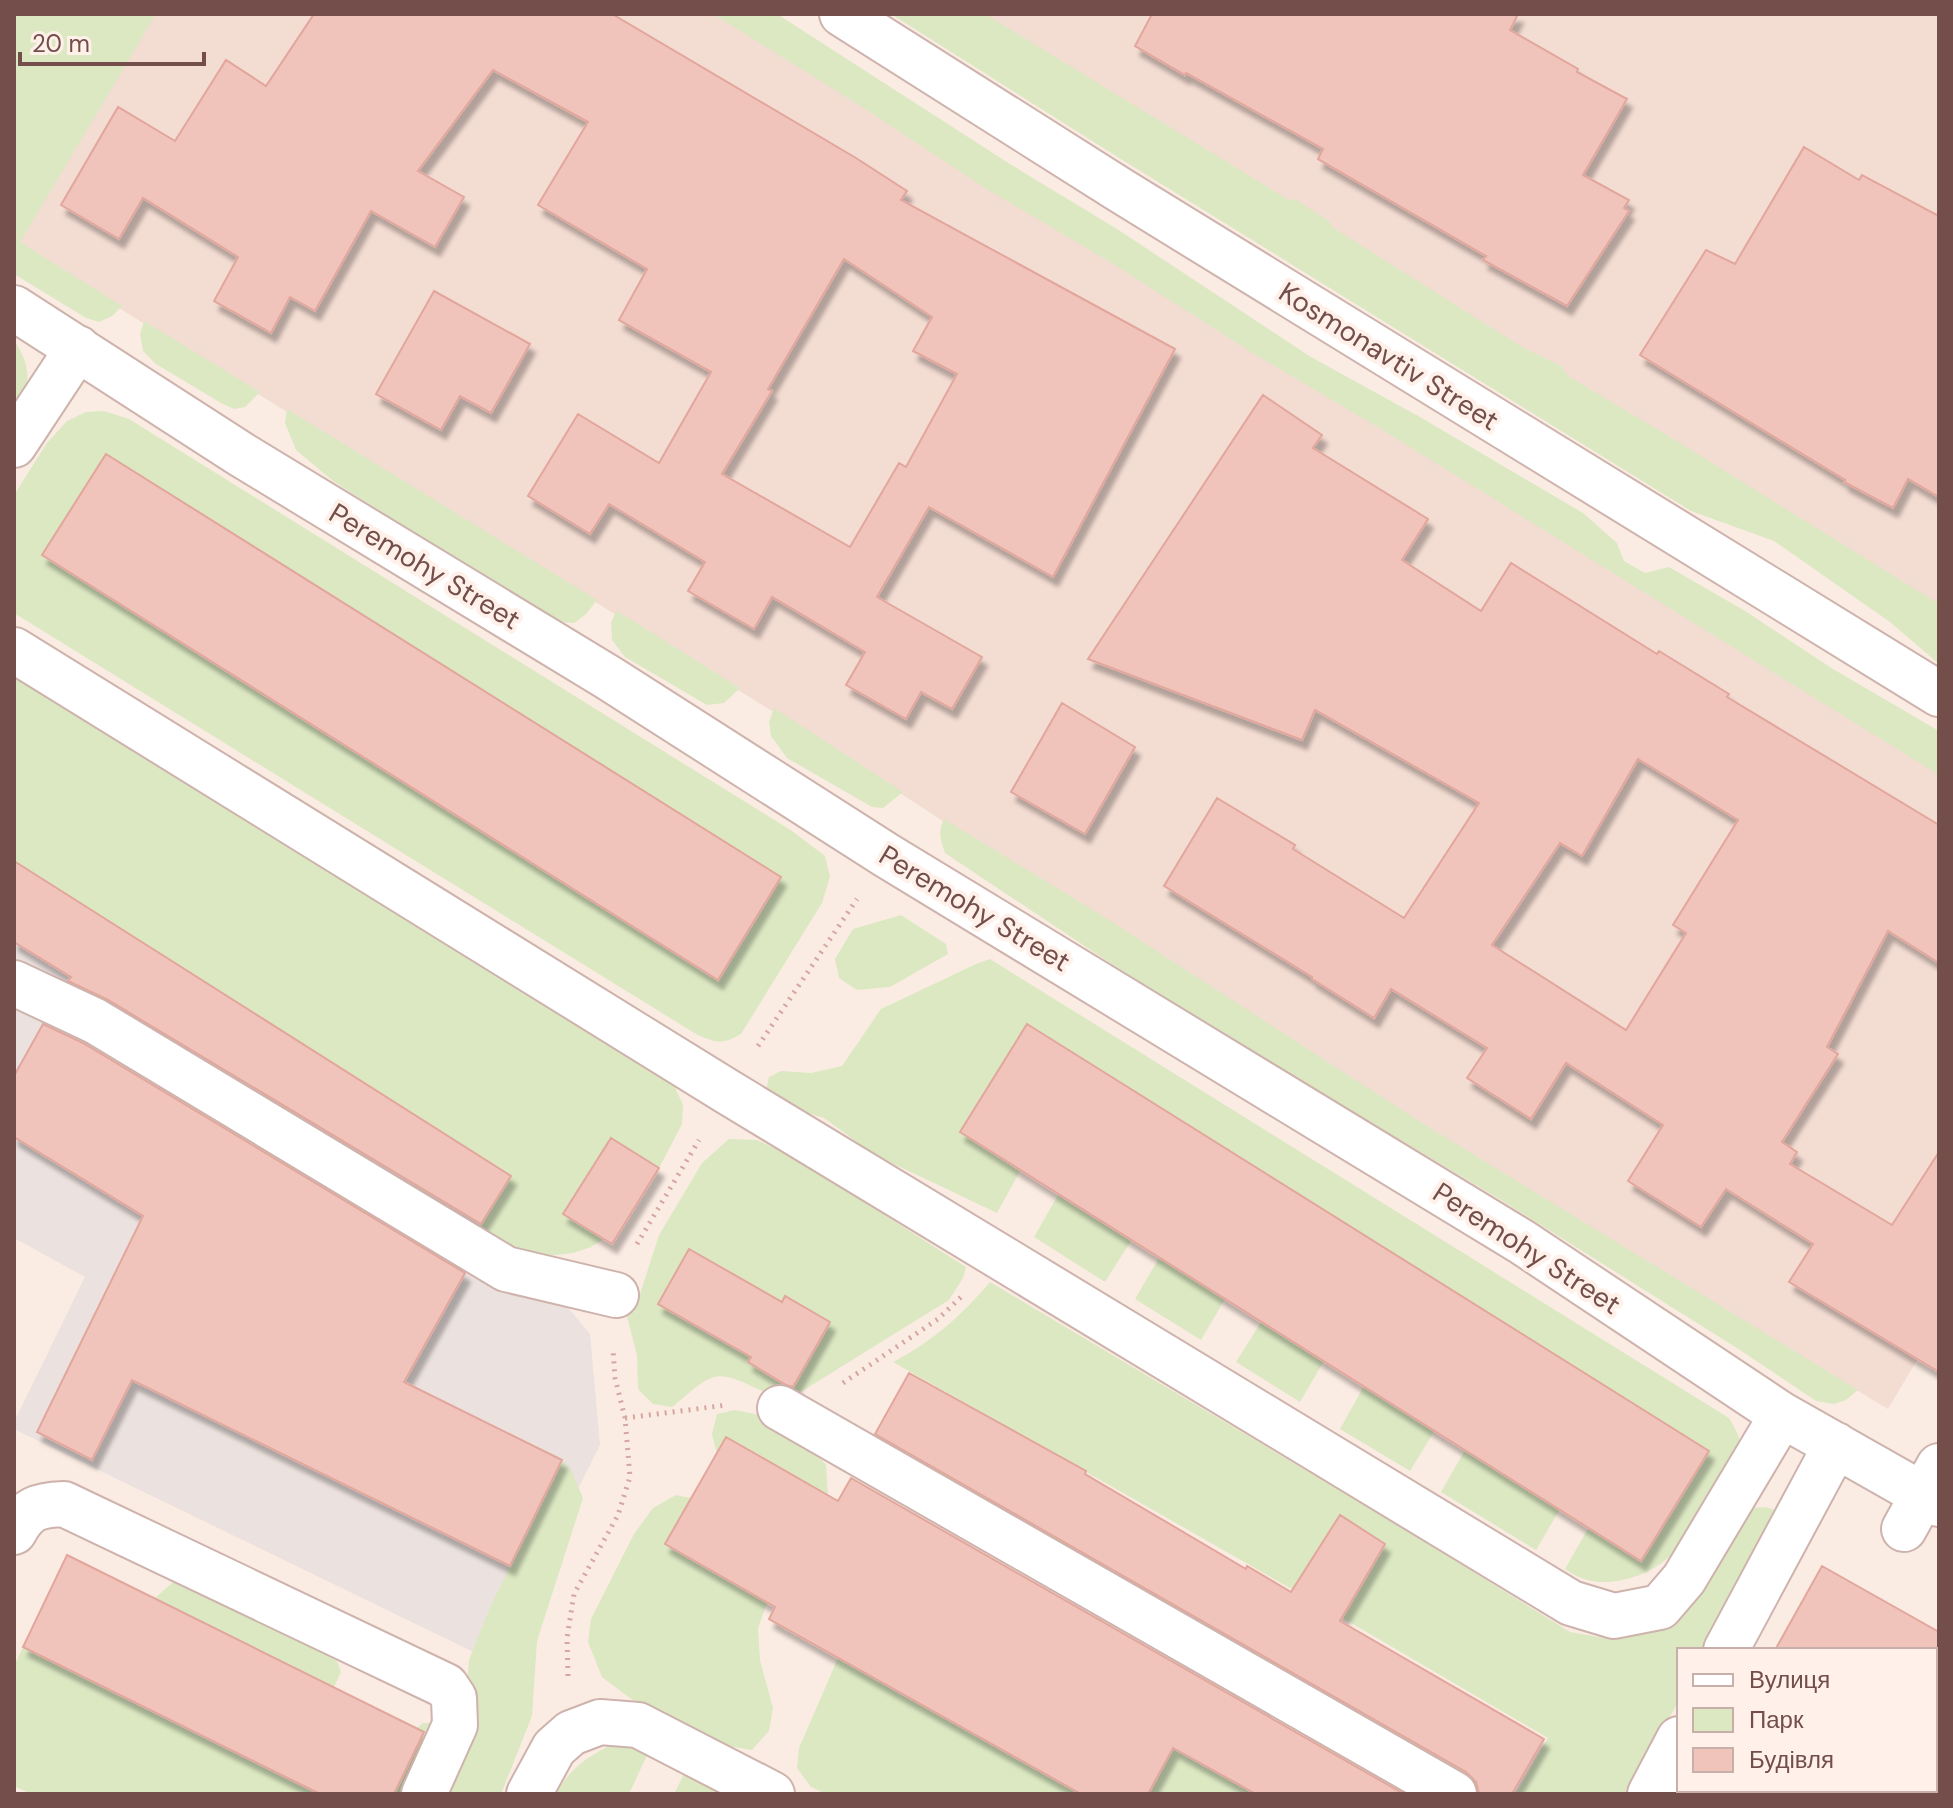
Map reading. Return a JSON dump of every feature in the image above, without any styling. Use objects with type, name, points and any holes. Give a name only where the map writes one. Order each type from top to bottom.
[{"type":"street","name":"Kosmonavtiv Street","points":[[842,14],[1120,190],[1939,694]]},
{"type":"street","name":"Peremohy Street","points":[[14,308],[242,455],[609,678],[886,855],[1522,1242],[1782,1415],[1926,1499]]},
{"type":"street","points":[[14,445],[78,348]]},
{"type":"street","points":[[14,650],[728,1092],[1571,1603],[1614,1616],[1660,1607],[1684,1579],[1782,1415]]},
{"type":"street","points":[[14,983],[95,1021],[506,1269],[616,1295]]},
{"type":"street","points":[[780,1408],[1454,1794]]},
{"type":"street","points":[[1727,1648],[1836,1445]]},
{"type":"street","points":[[14,1532],[20,1520],[39,1505],[64,1504],[446,1686],[454,1698],[455,1725],[424,1794]]},
{"type":"street","points":[[529,1794],[554,1748],[571,1733],[600,1722],[638,1725],[772,1794]]},
{"type":"street","points":[[1650,1794],[1677,1743]]},
{"type":"path","points":[[571,1733],[567,1638],[574,1594],[618,1515],[630,1477],[625,1418],[615,1378],[612,1333],[616,1295],[638,1242],[728,1092],[886,855]]},
{"type":"shaded area","points":[[14,14],[718,14],[1939,773],[1939,1323],[1888,1409],[1584,1226],[803,730],[14,242]]},
{"type":"shaded area","points":[[980,14],[1939,14],[1939,606],[1520,348]]},
{"type":"shaded area","points":[[14,843],[538,1177],[506,1233],[590,1334],[600,1445],[492,1661],[14,1429],[14,1422],[85,1277],[14,1238]]},
{"type":"green space","points":[[14,14],[156,14],[20,242],[122,306],[112,316],[99,322],[86,318],[14,274]]},
{"type":"green space","points":[[713,14],[777,14],[1117,229],[1311,357],[1583,513],[1617,543],[1624,561],[1645,573],[1669,567],[1939,731],[1939,775],[1381,429],[1251,352],[1115,265],[985,188]]},
{"type":"green space","points":[[891,14],[985,14],[1289,200],[1295,199],[1330,222],[1332,227],[1522,347],[1561,366],[1568,376],[1939,604],[1939,664],[1890,622],[1774,541],[1691,511]]},
{"type":"green space","points":[[144,321],[260,392],[245,407],[234,409],[156,364],[143,351],[140,334]]},
{"type":"green space","points":[[14,340],[28,376],[24,391],[14,405]]},
{"type":"green space","points":[[287,409],[597,600],[574,623],[558,622],[537,612],[333,481],[296,450],[285,423]]},
{"type":"green space","points":[[104,411],[129,419],[792,831],[825,856],[830,877],[822,903],[741,1034],[719,1042],[696,1034],[14,613],[14,495],[47,443],[67,421],[86,412]]},
{"type":"green space","points":[[616,611],[740,688],[724,703],[707,705],[625,657],[612,640],[611,623]]},
{"type":"green space","points":[[14,671],[675,1087],[683,1105],[682,1124],[659,1168],[611,1138],[564,1213],[604,1239],[573,1253],[547,1256],[513,1251],[479,1227],[511,1176],[14,861]]},
{"type":"green space","points":[[774,708],[903,792],[883,808],[872,807],[787,758],[771,736],[769,722]]},
{"type":"green space","points":[[944,819],[1106,918],[1422,1123],[1858,1390],[1846,1400],[1834,1404],[1816,1401],[1501,1200],[1161,997],[945,853],[940,836]]},
{"type":"green space","points":[[901,915],[946,944],[948,954],[890,987],[857,990],[839,978],[835,959],[853,929]]},
{"type":"green space","points":[[990,959],[1729,1418],[1739,1438],[1738,1457],[1676,1550],[1651,1570],[1617,1581],[1590,1581],[1565,1569],[1589,1527],[1641,1560],[1709,1451],[1028,1024],[960,1132],[1020,1171],[997,1213],[875,1155],[824,1118],[773,1102],[766,1090],[769,1077],[781,1071],[811,1073],[842,1066],[881,1009]]},
{"type":"green space","points":[[729,1139],[757,1140],[795,1158],[966,1267],[963,1278],[949,1300],[799,1393],[774,1395],[721,1376],[703,1382],[672,1407],[653,1404],[638,1389],[637,1355],[627,1317],[639,1297],[659,1235],[702,1163]],"holes":[[[689,1250],[768,1294],[658,1304]],[[785,1296],[830,1322],[792,1388],[748,1361]]]},
{"type":"green space","points":[[1058,1195],[1131,1241],[1105,1282],[1034,1237]]},
{"type":"green space","points":[[1159,1258],[1225,1299],[1201,1340],[1135,1299]]},
{"type":"green space","points":[[990,1282],[1406,1530],[1570,1632],[1604,1638],[1647,1628],[1677,1614],[1702,1592],[1752,1508],[1766,1507],[1780,1512],[1707,1648],[1677,1648],[1677,1704],[1628,1794],[1516,1794],[1548,1738],[893,1362],[946,1327]]},
{"type":"green space","points":[[1261,1322],[1324,1361],[1300,1402],[1236,1362]]},
{"type":"green space","points":[[1364,1386],[1435,1430],[1410,1471],[1340,1429]]},
{"type":"green space","points":[[735,1410],[765,1416],[802,1437],[826,1465],[828,1495],[726,1437],[717,1454],[712,1434],[717,1414]]},
{"type":"green space","points":[[1465,1450],[1560,1509],[1536,1550],[1441,1492]]},
{"type":"green space","points":[[562,1460],[572,1472],[583,1498],[537,1641],[532,1716],[501,1794],[439,1794],[465,1709],[469,1660],[489,1610]]},
{"type":"green space","points":[[676,1495],[691,1498],[665,1544],[767,1602],[758,1629],[760,1660],[773,1708],[769,1731],[752,1750],[728,1746],[634,1701],[602,1677],[588,1642],[591,1619],[634,1534],[653,1508]]},
{"type":"green space","points":[[173,1582],[186,1584],[337,1661],[341,1672],[334,1687],[155,1598]]},
{"type":"green space","points":[[23,1647],[320,1794],[31,1794],[14,1786],[14,1666]]},
{"type":"green space","points":[[838,1658],[1081,1794],[826,1794],[811,1787],[797,1768],[799,1748]]},
{"type":"green space","points":[[423,1723],[432,1723],[411,1794],[394,1794],[424,1732],[417,1728]]},
{"type":"green space","points":[[609,1746],[631,1747],[648,1753],[629,1794],[556,1794],[578,1766]]},
{"type":"green space","points":[[1175,1749],[1256,1794],[1148,1794]]},
{"type":"green space","points":[[685,1772],[727,1794],[674,1794]]},
{"type":"building","points":[[314,14],[612,14],[856,158],[907,191],[901,200],[1175,349],[1053,577],[929,507],[877,597],[982,657],[952,709],[921,692],[906,719],[846,685],[865,652],[772,597],[754,629],[688,591],[705,562],[609,504],[590,534],[528,496],[578,414],[659,463],[711,372],[619,320],[647,269],[538,205],[588,122],[493,70],[418,171],[464,197],[435,247],[371,211],[315,311],[290,297],[271,333],[214,301],[238,257],[143,198],[119,239],[61,205],[118,107],[175,141],[226,60],[266,86]],"holes":[[[844,259],[932,317],[913,351],[957,374],[906,467],[899,463],[850,547],[722,474],[772,391],[768,389]]]},
{"type":"building","points":[[1152,14],[1518,14],[1510,30],[1627,99],[1583,175],[1629,200],[1624,208],[1629,211],[1567,306],[1483,260],[1486,256],[1318,159],[1323,149],[1135,46]]},
{"type":"building","points":[[1804,147],[1859,180],[1862,175],[1939,216],[1939,497],[1908,479],[1893,508],[1844,482],[1640,355],[1706,250],[1735,264]]},
{"type":"building","points":[[434,291],[530,344],[491,413],[460,396],[441,430],[376,394]]},
{"type":"building","points":[[1263,395],[1322,435],[1313,448],[1428,519],[1402,560],[1481,611],[1511,563],[1939,825],[1939,963],[1888,931],[1827,1047],[1838,1054],[1782,1142],[1797,1152],[1790,1164],[1892,1225],[1939,1152],[1939,1372],[1789,1282],[1813,1244],[1726,1189],[1701,1227],[1628,1181],[1663,1125],[1566,1063],[1531,1119],[1467,1078],[1487,1048],[1391,989],[1374,1018],[1164,886],[1217,798],[1295,845],[1293,849],[1404,918],[1479,803],[1315,710],[1302,740],[1088,659]],"holes":[[[1638,759],[1738,820],[1673,925],[1686,933],[1626,1030],[1492,945],[1560,843],[1582,856]]]},
{"type":"building","points":[[106,454],[781,877],[718,980],[42,555]]},
{"type":"building","points":[[1062,703],[1135,747],[1085,834],[1011,792]]},
{"type":"building","points":[[14,861],[511,1176],[481,1224],[108,1000],[68,981],[71,977],[14,942]]},
{"type":"building","points":[[43,1024],[83,1043],[465,1273],[404,1382],[562,1460],[510,1566],[132,1380],[92,1460],[37,1432],[143,1216],[14,1137],[14,1076]]},
{"type":"building","points":[[1027,1024],[1709,1451],[1641,1561],[960,1132]]},
{"type":"building","points":[[611,1138],[659,1168],[612,1244],[563,1214]]},
{"type":"building","points":[[689,1249],[782,1302],[785,1296],[830,1322],[793,1387],[748,1362],[751,1357],[658,1304]]},
{"type":"building","points":[[909,1373],[1086,1471],[1085,1474],[1246,1569],[1247,1566],[1291,1592],[1340,1515],[1385,1544],[1340,1621],[1544,1739],[1512,1794],[1479,1794],[1476,1782],[1466,1772],[875,1434]]},
{"type":"building","points":[[726,1437],[838,1501],[851,1478],[1404,1794],[1256,1794],[1173,1748],[1148,1794],[1081,1794],[769,1619],[775,1607],[665,1544]]},
{"type":"building","points":[[67,1555],[424,1732],[394,1794],[320,1794],[23,1647]]},
{"type":"building","points":[[1822,1566],[1939,1632],[1939,1650],[1776,1648]]}]
